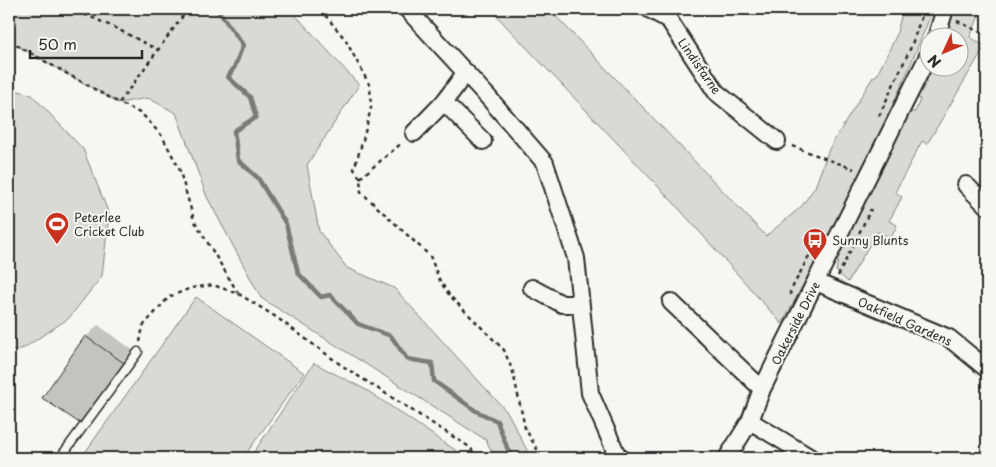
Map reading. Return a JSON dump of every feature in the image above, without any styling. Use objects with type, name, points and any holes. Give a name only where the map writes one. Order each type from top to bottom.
[{"type":"street","points":[[407,9],[466,72],[545,164],[576,258],[590,392],[618,457]]},
{"type":"street","name":"Lindisfarne","points":[[649,9],[669,20],[716,92],[777,140]]},
{"type":"street","points":[[939,28],[944,12]]},
{"type":"street","points":[[414,133],[444,102],[466,72]]},
{"type":"street","name":"Oakerside Drive","points":[[750,421],[762,389],[918,77]]},
{"type":"street","points":[[444,102],[483,140]]},
{"type":"street","points":[[966,185],[987,206]]},
{"type":"street","name":"Oakfield Gardens","points":[[816,282],[948,338],[987,370]]},
{"type":"street","points":[[532,288],[562,304],[580,304]]},
{"type":"street","points":[[671,302],[762,389]]},
{"type":"street","points":[[728,458],[750,421],[811,458]]},
{"type":"lane","points":[[60,458],[138,352]]},
{"type":"path","points":[[69,9],[94,18],[158,50]]},
{"type":"path","points":[[119,103],[188,9]]},
{"type":"path","points":[[320,9],[345,39],[370,86],[371,108],[354,169],[360,178],[361,192],[430,256],[440,281],[450,296],[504,350],[513,372],[526,428],[538,451],[547,458]]},
{"type":"path","points":[[878,118],[911,47],[924,9]]},
{"type":"path","points":[[944,12],[987,35]]},
{"type":"path","points":[[9,41],[142,114],[162,136],[179,168],[194,220],[239,294]]},
{"type":"path","points":[[360,178],[414,133]]},
{"type":"path","points":[[777,140],[870,175]]},
{"type":"path","points":[[798,318],[790,292],[822,231]]},
{"type":"path","points":[[138,352],[143,326],[169,297],[192,288],[213,285],[239,294],[276,317],[341,365],[471,448],[476,458]]},
{"type":"shaded area","points":[[9,9],[290,9],[359,85],[307,165],[319,231],[347,268],[394,288],[508,413],[531,458],[495,458],[486,440],[261,298],[207,197],[176,113],[148,98],[119,103],[9,41]]},
{"type":"shaded area","points":[[490,9],[549,9],[766,236],[801,207],[815,187],[829,149],[873,77],[877,75],[896,36],[903,9],[933,9],[926,28],[918,28],[918,47],[882,130],[782,324],[672,201]]},
{"type":"shaded area","points":[[954,9],[982,9],[970,37],[985,46],[968,75],[968,28],[947,28]]},
{"type":"shaded area","points":[[925,78],[966,78],[927,144],[922,141],[895,192],[902,197],[889,221],[897,225],[891,238],[877,232],[848,282],[836,271],[839,254],[909,112],[915,112],[920,100],[917,95]]},
{"type":"shaded area","name":"Peterlee Cricket Club","points":[[9,88],[32,95],[83,149],[109,214],[102,276],[69,318],[24,348],[9,352]]},
{"type":"shaded area","points":[[196,297],[304,373],[243,458],[81,458]]},
{"type":"shaded area","points":[[314,363],[368,391],[467,458],[250,458]]},
{"type":"building","points":[[85,336],[124,363],[81,424],[42,398]]},
{"type":"waterway","points":[[217,9],[243,45],[235,66],[228,77],[250,97],[256,117],[234,131],[238,160],[258,178],[286,224],[298,273],[321,297],[330,295],[358,324],[391,336],[407,359],[432,363],[434,381],[476,411],[497,421],[511,458]]},
{"type":"place","name":"Peterlee Cricket Club","points":[[57,245]]},
{"type":"place","name":"Sunny Blunts","points":[[815,261]]}]
